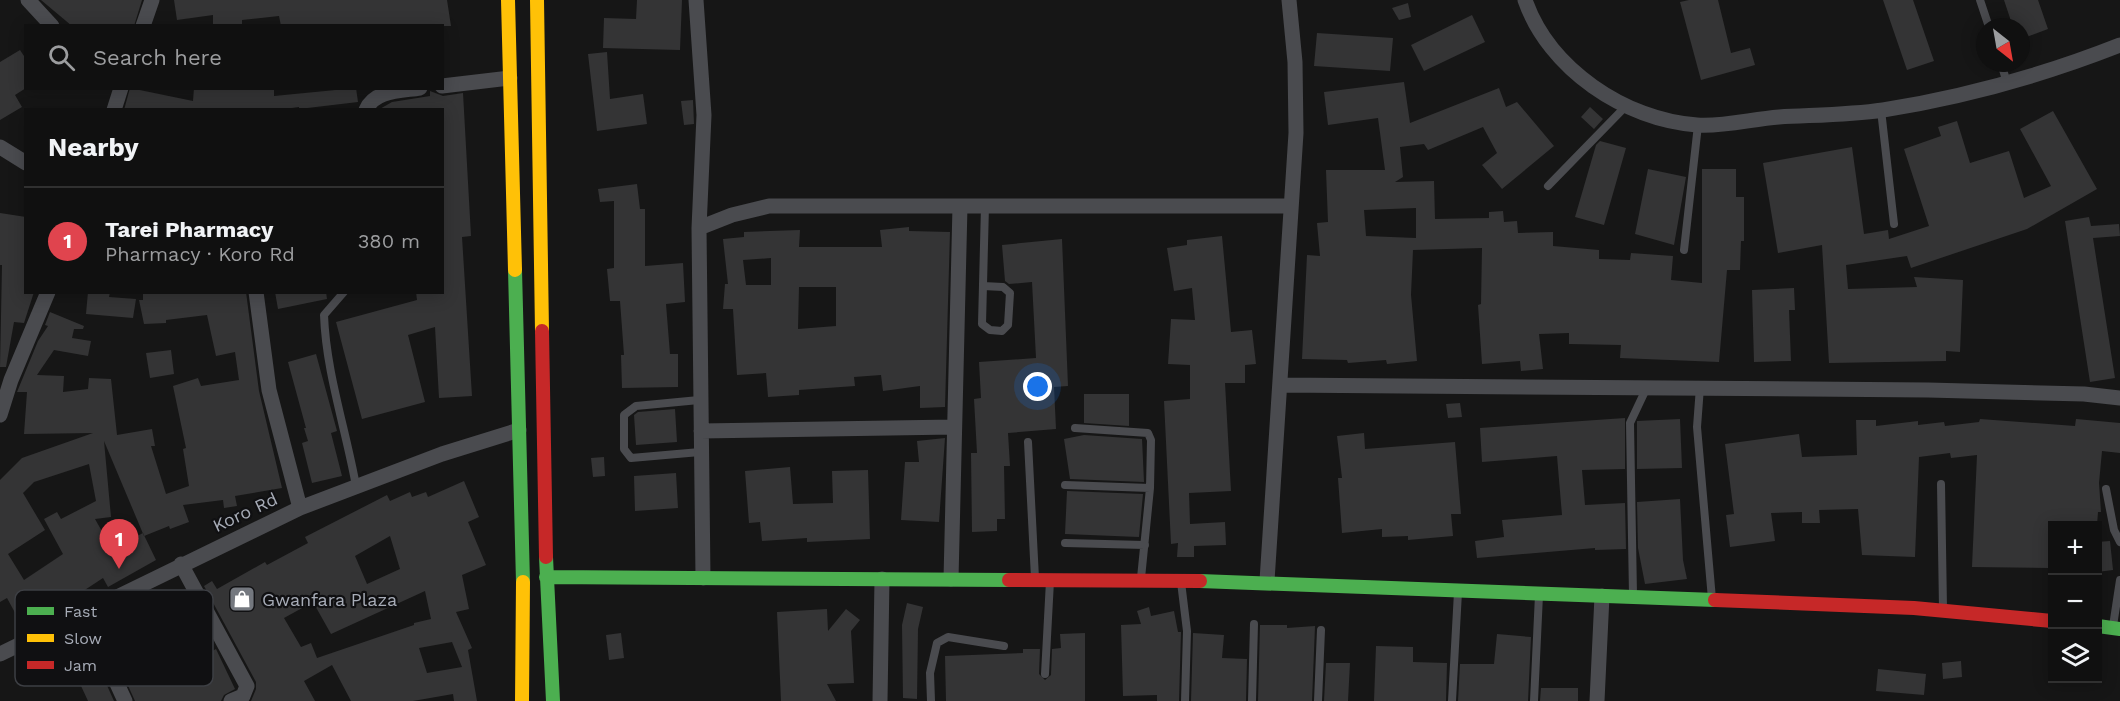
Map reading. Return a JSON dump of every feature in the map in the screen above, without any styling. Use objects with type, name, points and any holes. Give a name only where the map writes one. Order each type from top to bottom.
[{"type":"street","points":[[28,0],[50,24]]},
{"type":"street","points":[[144,24],[152,0]]},
{"type":"street","points":[[508,0],[519,430],[522,701]]},
{"type":"street","points":[[537,0],[546,577],[553,701]]},
{"type":"street","points":[[696,0],[704,115],[699,228],[699,400],[703,578]]},
{"type":"street","points":[[1267,581],[1296,121],[1295,62],[1288,0]]},
{"type":"street","points":[[1525,0],[1530,14],[1568,65],[1606,96],[1661,118],[1698,125],[1881,110],[1976,92],[2076,63],[2120,45]]},
{"type":"street","points":[[444,86],[510,78]]},
{"type":"street","points":[[115,108],[120,90]]},
{"type":"street","points":[[367,108],[368,103],[383,94],[408,90]]},
{"type":"street","points":[[0,147],[24,162]]},
{"type":"street","points":[[699,228],[732,215],[769,206],[1291,206]]},
{"type":"street","points":[[951,579],[960,206]]},
{"type":"street","points":[[0,415],[6,379],[47,294]]},
{"type":"street","points":[[256,294],[269,390],[300,507]]},
{"type":"street","points":[[1280,385],[1700,387],[2084,394],[2120,398]]},
{"type":"street","points":[[701,431],[954,428]]},
{"type":"street","name":"Koro Rd","points":[[128,590],[300,507],[519,430]]},
{"type":"street","points":[[181,564],[195,590]]},
{"type":"street","points":[[546,577],[1036,580],[1141,578],[1267,581],[1943,609],[2048,621]]},
{"type":"street","points":[[880,701],[882,579]]},
{"type":"street","points":[[1597,701],[1602,596]]},
{"type":"street","points":[[213,623],[247,686],[243,696],[231,701]]},
{"type":"street","name":"Koro Rd","points":[[0,654],[15,646]]},
{"type":"street","points":[[118,686],[125,701]]},
{"type":"lane","points":[[1980,0],[1986,18]]},
{"type":"lane","points":[[2004,72],[2007,82]]},
{"type":"lane","points":[[1548,186],[1627,105]]},
{"type":"lane","points":[[1881,110],[1894,224]]},
{"type":"lane","points":[[1684,250],[1698,125]]},
{"type":"lane","points":[[983,286],[1003,287],[1010,293],[1008,325],[1002,330],[990,330],[982,324],[985,206]]},
{"type":"lane","points":[[342,294],[324,315],[325,346],[346,430],[356,486]]},
{"type":"lane","points":[[1633,597],[1630,423],[1647,387]]},
{"type":"lane","points":[[1700,387],[1697,426],[1712,600]]},
{"type":"lane","points":[[699,400],[636,406],[624,415],[624,449],[632,458],[700,452]]},
{"type":"lane","points":[[1075,428],[1148,433],[1151,440],[1150,488],[1141,578]]},
{"type":"lane","points":[[1028,442],[1036,580]]},
{"type":"lane","points":[[1941,484],[1943,609]]},
{"type":"lane","points":[[1065,485],[1150,488]]},
{"type":"lane","points":[[2106,489],[2114,530],[2120,542]]},
{"type":"lane","points":[[1065,543],[1145,545]]},
{"type":"lane","points":[[1045,674],[1050,580]]},
{"type":"lane","points":[[1181,580],[1187,631],[1185,701]]},
{"type":"lane","points":[[2116,628],[2120,580]]},
{"type":"lane","points":[[1452,701],[1458,590]]},
{"type":"lane","points":[[1534,701],[1539,593]]},
{"type":"lane","points":[[1252,701],[1254,624]]},
{"type":"lane","points":[[1317,701],[1321,630]]},
{"type":"lane","points":[[931,701],[930,673],[938,643],[948,637],[1004,646]]},
{"type":"building","points":[[41,0],[142,0],[135,24],[70,24]]},
{"type":"building","points":[[174,0],[447,0],[451,26],[444,26],[444,24],[281,24],[279,16],[242,20],[242,24],[213,24],[213,15],[177,20]]},
{"type":"building","points":[[637,0],[682,0],[680,50],[603,48],[604,18],[636,19]]},
{"type":"building","points":[[1718,0],[1731,53],[1750,48],[1755,65],[1701,80],[1680,2]]},
{"type":"building","points":[[1883,0],[1913,0],[1934,61],[1907,70]]},
{"type":"building","points":[[2004,0],[2038,0],[2048,29],[2030,36],[2030,18],[2010,18]]},
{"type":"building","points":[[1408,3],[1411,17],[1399,20],[1392,8]]},
{"type":"building","points":[[1472,15],[1485,42],[1424,71],[1411,45]]},
{"type":"building","points":[[1317,33],[1393,38],[1390,71],[1314,66]]},
{"type":"building","points":[[20,50],[24,56],[24,89],[15,95],[22,107],[0,120],[0,62]]},
{"type":"building","points":[[607,52],[610,99],[643,94],[647,124],[597,131],[588,54]]},
{"type":"building","points":[[1404,82],[1410,123],[1499,88],[1506,107],[1517,102],[1554,146],[1502,189],[1482,165],[1497,153],[1483,127],[1428,150],[1424,144],[1400,147],[1403,177],[1395,182],[1434,181],[1435,219],[1489,218],[1489,212],[1503,211],[1504,222],[1517,221],[1518,233],[1553,232],[1553,246],[1599,250],[1599,259],[1630,260],[1631,253],[1673,256],[1671,280],[1702,283],[1702,169],[1736,169],[1736,197],[1744,197],[1744,241],[1741,241],[1740,270],[1727,270],[1719,362],[1620,358],[1621,345],[1569,344],[1569,333],[1539,334],[1543,369],[1521,371],[1520,361],[1482,364],[1478,305],[1481,304],[1482,248],[1413,250],[1411,295],[1417,361],[1387,364],[1386,360],[1348,363],[1347,360],[1302,359],[1307,255],[1320,256],[1317,223],[1328,222],[1326,170],[1385,170],[1378,118],[1328,125],[1324,92]],"holes":[[[1416,208],[1416,238],[1366,236],[1364,210]]]},
{"type":"building","points":[[129,90],[193,101],[194,90],[274,90],[274,96],[356,90],[358,102],[307,108],[125,108]]},
{"type":"building","points":[[430,91],[443,96],[463,93],[471,236],[462,237],[472,396],[439,398],[435,327],[408,335],[425,402],[362,419],[336,322],[417,300],[416,294],[444,294],[444,108],[382,108],[392,102],[430,96]]},
{"type":"building","points":[[693,100],[694,124],[684,125],[681,101]]},
{"type":"building","points":[[1590,107],[1603,119],[1594,129],[1581,117]]},
{"type":"building","points":[[2053,111],[2097,189],[2027,229],[1911,268],[1907,256],[1846,265],[1848,289],[1917,287],[1914,277],[1963,280],[1960,352],[1946,351],[1946,361],[1829,363],[1822,245],[1778,253],[1763,163],[1852,147],[1864,234],[1888,230],[1889,239],[1929,226],[1904,149],[1941,136],[1938,127],[1957,121],[1970,163],[2009,151],[2024,198],[2051,186],[2020,129]]},
{"type":"building","points":[[1600,141],[1626,148],[1604,225],[1575,217],[1596,145]]},
{"type":"building","points":[[1648,169],[1686,177],[1674,245],[1635,234]]},
{"type":"building","points":[[637,184],[640,209],[645,209],[645,266],[683,263],[685,302],[666,304],[670,354],[678,354],[678,387],[622,388],[621,355],[624,355],[620,301],[610,301],[607,269],[614,268],[614,201],[600,202],[598,189]]},
{"type":"building","points":[[0,213],[24,217],[24,294],[33,294],[24,323],[14,322],[6,367],[0,367],[2,265],[0,265]]},
{"type":"building","points":[[2089,217],[2091,226],[2119,224],[2120,236],[2093,238],[2115,378],[2090,382],[2065,221]]},
{"type":"building","points":[[909,227],[909,231],[950,232],[945,407],[920,408],[920,386],[883,391],[881,375],[854,377],[855,386],[799,390],[799,395],[768,397],[766,373],[737,375],[733,309],[723,309],[725,284],[728,284],[723,239],[744,237],[744,232],[800,230],[799,247],[882,247],[880,230]],"holes":[[[771,258],[771,285],[746,285],[743,260]],[[799,287],[836,287],[836,326],[798,329]]]},
{"type":"building","points":[[1222,236],[1231,332],[1252,330],[1256,364],[1245,365],[1245,383],[1225,383],[1231,491],[1189,493],[1190,524],[1225,522],[1226,545],[1194,546],[1194,557],[1177,557],[1178,543],[1171,544],[1164,401],[1190,399],[1190,365],[1168,364],[1171,319],[1195,320],[1192,288],[1174,291],[1167,248],[1187,245],[1187,240]]},
{"type":"building","points":[[1062,239],[1068,386],[1054,387],[1056,429],[1008,433],[1010,466],[1004,466],[1005,519],[997,519],[997,531],[972,532],[971,453],[977,453],[974,399],[981,398],[979,362],[1036,358],[1032,282],[1009,284],[1005,281],[1002,245]]},
{"type":"building","points":[[1794,288],[1795,310],[1789,310],[1791,361],[1754,362],[1752,290]]},
{"type":"building","points":[[88,294],[110,294],[109,297],[136,299],[133,318],[86,314]]},
{"type":"building","points":[[143,294],[246,294],[259,391],[282,488],[235,496],[237,506],[224,508],[223,500],[183,505],[189,522],[170,529],[169,526],[144,536],[156,560],[108,587],[103,578],[85,590],[15,590],[15,613],[7,598],[0,602],[0,480],[22,458],[93,433],[24,434],[27,392],[17,392],[38,341],[48,326],[45,325],[50,312],[84,326],[83,329],[74,329],[72,338],[91,341],[88,356],[54,350],[37,375],[64,376],[63,392],[88,389],[89,378],[111,379],[117,435],[152,429],[155,446],[151,446],[166,494],[189,486],[183,449],[186,448],[173,386],[198,378],[201,386],[239,380],[235,352],[216,356],[207,315],[166,320],[166,323],[144,324],[139,300],[143,300]],"holes":[[[104,441],[143,533],[112,549],[95,519],[111,517]],[[89,464],[96,501],[61,519],[57,512],[44,519],[63,554],[24,580],[8,554],[45,530],[23,493],[34,482]]]},
{"type":"building","points":[[275,294],[326,294],[327,299],[278,309]]},
{"type":"building","points":[[171,350],[174,374],[150,378],[146,353]]},
{"type":"building","points":[[316,354],[337,431],[331,433],[342,476],[312,483],[302,443],[308,441],[304,428],[306,428],[288,362]]},
{"type":"building","points":[[1084,394],[1129,394],[1129,426],[1084,423]]},
{"type":"building","points":[[1460,403],[1462,417],[1448,418],[1446,404]]},
{"type":"building","points":[[675,409],[677,442],[636,445],[634,415],[638,412]]},
{"type":"building","points":[[1625,418],[1625,469],[1582,470],[1585,505],[1625,503],[1626,549],[1595,550],[1595,548],[1477,558],[1475,541],[1504,537],[1502,520],[1562,515],[1557,456],[1482,462],[1480,428]]},
{"type":"building","points":[[1680,419],[1682,468],[1637,469],[1637,421]]},
{"type":"building","points":[[1980,419],[2075,426],[2076,419],[2120,423],[2120,453],[2102,451],[2099,483],[2101,512],[2098,512],[2097,521],[2048,521],[2048,568],[1972,567],[1977,455],[1951,458],[1950,453],[1919,457],[1915,557],[1862,555],[1858,509],[1819,510],[1820,523],[1802,523],[1802,512],[1771,513],[1775,541],[1730,547],[1726,515],[1734,514],[1725,444],[1799,434],[1802,457],[1857,455],[1856,420],[1876,420],[1876,426],[1918,421],[1918,425],[1944,422],[1945,426],[1979,422]]},
{"type":"building","points":[[1364,433],[1365,449],[1455,442],[1461,514],[1451,514],[1453,536],[1408,540],[1408,536],[1382,537],[1382,529],[1342,533],[1338,478],[1342,478],[1337,436]]},
{"type":"building","points":[[1084,435],[1142,439],[1144,482],[1070,479],[1064,439]]},
{"type":"building","points":[[945,438],[939,522],[901,520],[905,462],[919,462],[917,441]]},
{"type":"building","points":[[604,457],[605,476],[593,477],[591,458]]},
{"type":"building","points":[[790,467],[793,504],[833,503],[832,471],[868,470],[870,539],[807,542],[807,538],[762,541],[760,522],[749,523],[745,471]]},
{"type":"building","points":[[676,473],[678,508],[635,511],[634,476]]},
{"type":"building","points":[[464,481],[479,517],[468,522],[486,565],[462,575],[469,609],[456,612],[472,648],[468,650],[477,701],[454,701],[453,694],[413,701],[351,701],[332,665],[304,681],[315,701],[251,701],[256,682],[213,603],[213,590],[206,590],[204,586],[212,581],[217,589],[265,562],[267,565],[308,543],[305,537],[387,495],[390,501],[410,492],[412,497],[426,492],[428,497]],"holes":[[[390,536],[400,569],[367,584],[355,556]],[[425,591],[431,619],[317,658],[311,643],[301,647],[284,618],[313,602],[331,634]],[[452,642],[462,667],[427,673],[419,648]]]},
{"type":"building","points":[[1067,491],[1143,494],[1139,537],[1065,534]]},
{"type":"building","points":[[1680,499],[1683,560],[1687,579],[1645,584],[1638,548],[1637,502]]},
{"type":"building","points":[[2110,541],[2113,570],[2102,571],[2102,542]]},
{"type":"building","points":[[907,603],[923,607],[918,629],[917,699],[903,698],[902,625]]},
{"type":"building","points":[[1149,607],[1151,616],[1174,611],[1178,632],[1181,632],[1179,701],[1157,701],[1157,695],[1123,696],[1121,625],[1141,624],[1137,611]]},
{"type":"building","points":[[827,609],[828,631],[846,609],[860,620],[851,631],[854,683],[827,684],[836,701],[781,701],[777,612]]},
{"type":"building","points":[[1260,625],[1287,625],[1287,628],[1315,626],[1312,701],[1258,701]]},
{"type":"building","points":[[621,633],[624,658],[609,660],[606,635]]},
{"type":"building","points":[[1085,633],[1085,701],[946,701],[945,656],[1023,653],[1023,649],[1040,649],[1039,674],[1045,680],[1051,675],[1052,649],[1061,648],[1060,634]]},
{"type":"building","points":[[1193,633],[1224,635],[1222,658],[1247,659],[1246,701],[1191,701]]},
{"type":"building","points":[[1497,634],[1531,637],[1528,701],[1458,701],[1460,664],[1494,664]]},
{"type":"building","points":[[1376,646],[1413,647],[1413,662],[1447,663],[1446,701],[1374,701]]},
{"type":"building","points":[[216,649],[235,689],[224,695],[221,701],[135,701],[128,686],[213,686],[213,651]]},
{"type":"building","points":[[1961,661],[1962,677],[1943,679],[1942,663]]},
{"type":"building","points":[[1326,663],[1350,663],[1348,701],[1324,701]]},
{"type":"building","points":[[1878,669],[1926,674],[1924,695],[1876,691]]},
{"type":"building","points":[[81,686],[107,686],[114,701],[88,701]]},
{"type":"building","points":[[1541,688],[1578,688],[1578,701],[1540,701]]},
{"type":"traffic: fast","points":[[515,270],[523,582]]},
{"type":"traffic: fast","points":[[546,557],[553,701]]},
{"type":"traffic: fast","points":[[546,577],[1009,580]]},
{"type":"traffic: fast","points":[[1200,581],[1715,600]]},
{"type":"traffic: fast","points":[[2102,627],[2120,629]]},
{"type":"traffic: slow","points":[[508,0],[515,270]]},
{"type":"traffic: slow","points":[[537,0],[542,331]]},
{"type":"traffic: slow","points":[[522,701],[523,582]]},
{"type":"traffic: jam","points":[[542,331],[546,557]]},
{"type":"traffic: jam","points":[[1009,580],[1200,581]]},
{"type":"traffic: jam","points":[[1715,600],[1914,608],[2048,621]]},
{"type":"place","name":"Tarei Pharmacy","points":[[119,569]]},
{"type":"place","name":"Gwanfara Plaza","points":[[242,599]]}]
